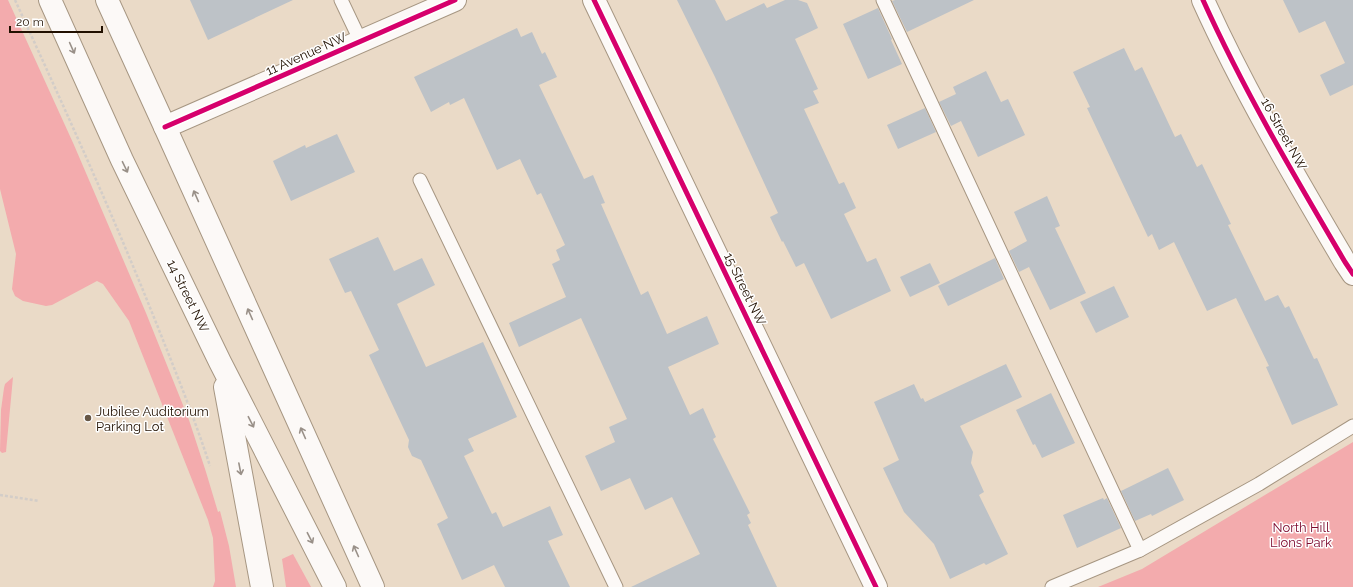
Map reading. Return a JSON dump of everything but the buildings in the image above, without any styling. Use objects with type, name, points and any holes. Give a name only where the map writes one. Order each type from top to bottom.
[{"type":"main road","name":"14 Street NW","points":[[50,0],[122,160],[220,362],[335,587]]},
{"type":"main road","points":[[106,0],[165,127],[372,587]]},
{"type":"main road","name":"11 Avenue NW","points":[[165,127],[455,0]]},
{"type":"main road","name":"15 Street NW","points":[[594,0],[876,587]]},
{"type":"main road","name":"16 Street NW","points":[[1203,0],[1218,34],[1278,149],[1353,274]]},
{"type":"main road","points":[[220,362],[262,587]]},
{"type":"lane","points":[[341,0],[361,42]]},
{"type":"lane","points":[[883,0],[1140,550]]},
{"type":"lane","points":[[420,180],[616,587]]},
{"type":"lane","points":[[1052,587],[1140,550],[1259,484],[1353,426]]},
{"type":"path","points":[[15,0],[133,264],[199,430],[212,471]]},
{"type":"path","points":[[0,495],[39,501]]},
{"type":"green space","points":[[0,0],[8,0],[74,145],[146,313],[189,420],[218,512],[220,511],[229,546],[236,587],[213,587],[215,581],[213,538],[208,520],[129,321],[103,284],[97,281],[52,305],[46,306],[23,301],[15,296],[12,289],[16,254],[0,189]]},
{"type":"green space","points":[[13,377],[6,452],[2,453],[0,451],[1,410],[4,388],[5,384]]},
{"type":"green space","name":"North Hill Lions Park","points":[[1353,442],[1353,587],[1098,587],[1142,569]]},
{"type":"green space","points":[[293,554],[311,587],[286,587],[282,559]]},
{"type":"cycle path","points":[[165,127],[455,0]]},
{"type":"cycle path","points":[[594,0],[876,587]]},
{"type":"cycle path","points":[[1203,0],[1235,67],[1289,166],[1353,274]]},
{"type":"place","name":"Jubilee Auditorium Parking Lot","points":[[88,418]]}]
